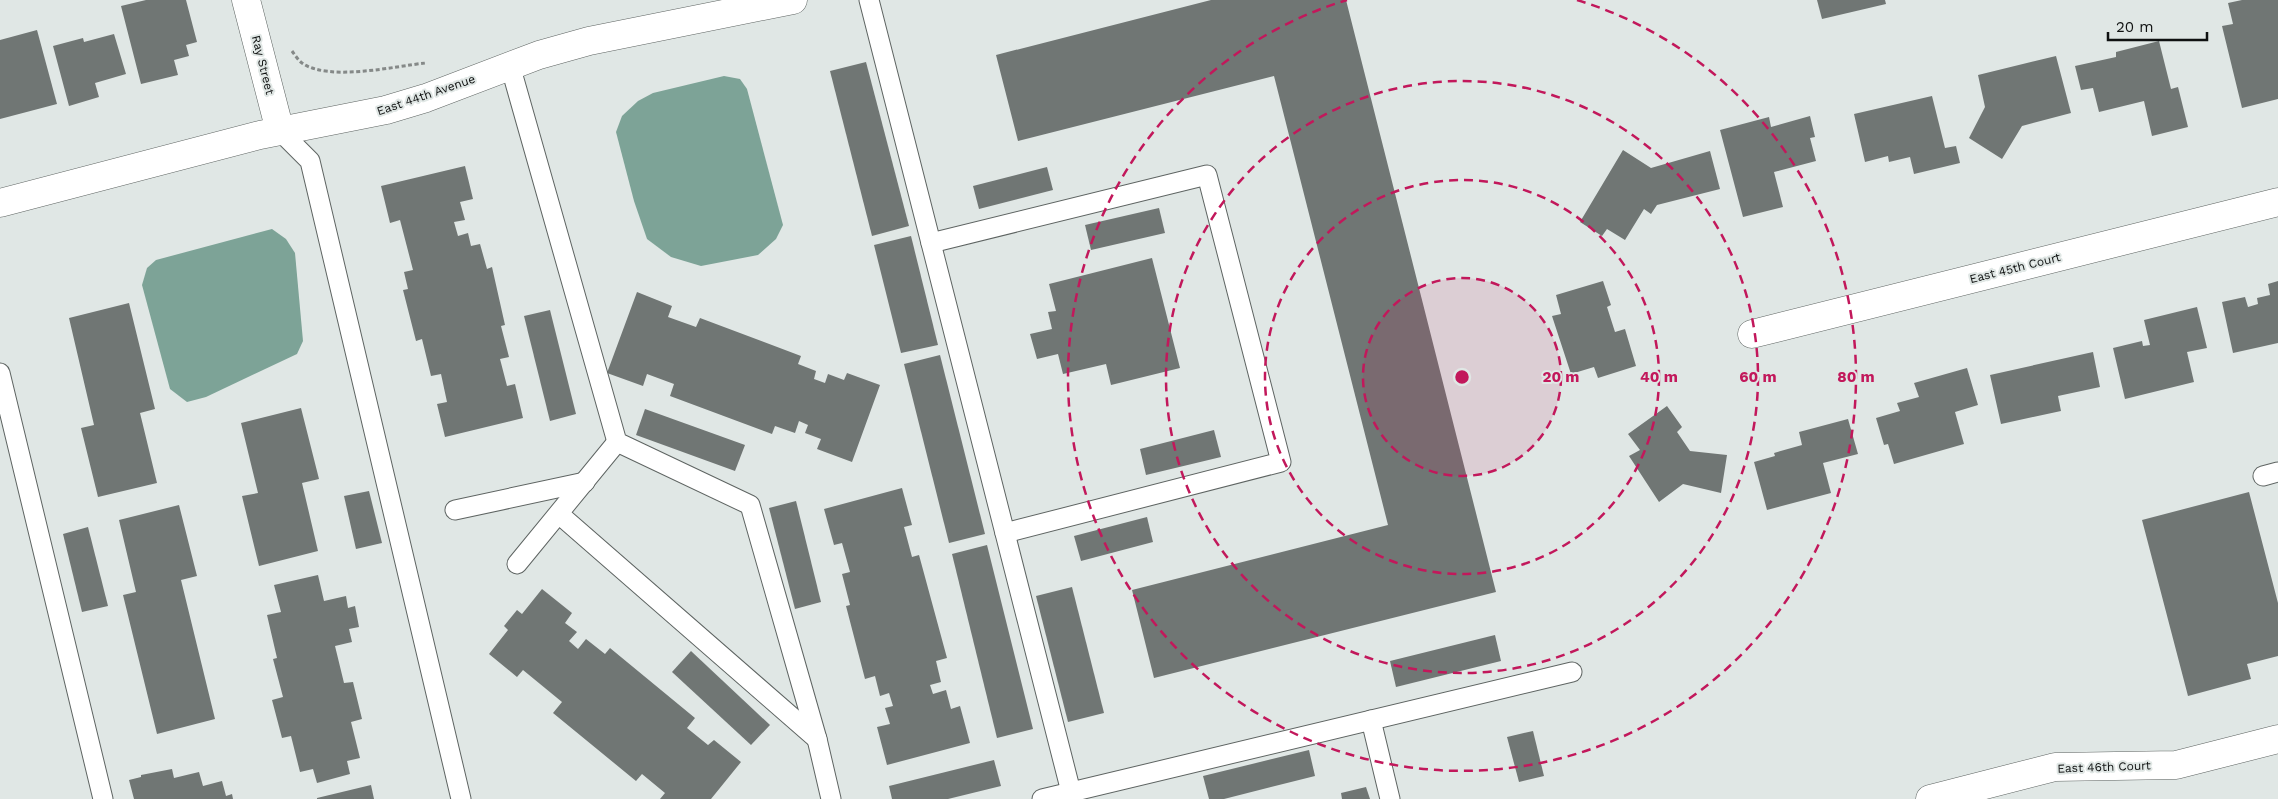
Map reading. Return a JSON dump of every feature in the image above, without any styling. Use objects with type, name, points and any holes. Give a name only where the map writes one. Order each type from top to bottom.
[{"type":"street","name":"Ray Street","points":[[246,0],[280,131]]},
{"type":"street","name":"East 44th Avenue","points":[[0,203],[280,131],[386,110],[426,98],[510,65],[608,36],[793,0]]},
{"type":"street","name":"East 45th Court","points":[[1752,334],[2278,202]]},
{"type":"street","name":"East 46th Court","points":[[1930,799],[2055,767],[2176,765],[2278,739]]},
{"type":"lane","points":[[869,0],[1071,792]]},
{"type":"lane","points":[[510,65],[617,442],[750,505],[817,739],[831,799]]},
{"type":"lane","points":[[280,131],[310,161],[462,799]]},
{"type":"lane","points":[[931,243],[1207,176],[1281,462],[1005,534]]},
{"type":"lane","points":[[0,373],[103,799]]},
{"type":"lane","points":[[517,564],[617,442]]},
{"type":"lane","points":[[455,510],[585,482]]},
{"type":"lane","points":[[559,514],[817,739]]},
{"type":"lane","points":[[1042,799],[1572,672]]},
{"type":"lane","points":[[1371,720],[1390,799]]},
{"type":"path","points":[[289,43],[291,50],[302,63],[316,69],[340,73],[429,62]]},
{"type":"shaded area","points":[[724,76],[740,79],[747,89],[783,225],[776,239],[758,255],[701,266],[671,257],[647,239],[634,201],[616,132],[622,116],[638,101],[653,93]]},
{"type":"shaded area","points":[[272,229],[286,239],[295,253],[303,341],[297,354],[206,397],[187,402],[170,389],[142,285],[147,268],[156,260]]},
{"type":"building","points":[[146,0],[186,0],[197,42],[186,45],[189,56],[174,60],[178,75],[141,84],[121,6]]},
{"type":"building","points":[[1211,0],[1346,0],[1496,592],[1154,678],[1132,590],[1388,525],[1274,76],[1018,141],[996,55]]},
{"type":"building","points":[[1817,0],[1885,0],[1886,4],[1822,19]]},
{"type":"building","points":[[2242,0],[2278,0],[2278,99],[2242,108],[2222,26],[2233,24],[2228,3]]},
{"type":"building","points":[[37,30],[57,104],[0,119],[0,40]]},
{"type":"building","points":[[114,34],[126,74],[95,83],[99,97],[69,106],[53,46],[83,38],[84,42]]},
{"type":"building","points":[[2159,41],[2171,89],[2178,87],[2188,127],[2152,136],[2144,101],[2099,112],[2093,88],[2081,90],[2075,66],[2116,57],[2116,52]]},
{"type":"building","points":[[2056,56],[2071,113],[2022,126],[2002,159],[1969,138],[1985,107],[1978,75]]},
{"type":"building","points":[[866,62],[909,226],[872,236],[830,71]]},
{"type":"building","points":[[1932,96],[1945,148],[1956,146],[1960,163],[1914,174],[1910,157],[1889,162],[1888,156],[1865,162],[1854,114]]},
{"type":"building","points":[[1810,116],[1815,137],[1810,138],[1816,161],[1774,172],[1783,207],[1743,217],[1720,130],[1769,117],[1771,127]]},
{"type":"building","points":[[1623,150],[1651,168],[1710,151],[1720,189],[1657,205],[1651,214],[1644,209],[1625,240],[1607,229],[1602,236],[1580,222]]},
{"type":"building","points":[[465,166],[473,199],[460,202],[465,220],[454,222],[458,236],[468,233],[471,246],[480,244],[487,269],[492,267],[505,325],[501,326],[509,357],[500,359],[507,386],[515,384],[523,418],[445,437],[437,404],[447,402],[441,374],[431,376],[422,339],[416,341],[403,290],[408,289],[404,272],[413,270],[400,220],[390,223],[381,186]]},
{"type":"building","points":[[1047,167],[1053,190],[979,209],[973,186]]},
{"type":"building","points":[[1159,208],[1165,233],[1091,250],[1085,225]]},
{"type":"building","points":[[911,236],[938,345],[901,353],[874,245]]},
{"type":"building","points":[[1152,258],[1180,368],[1111,385],[1106,364],[1063,374],[1058,354],[1037,359],[1030,334],[1052,329],[1048,312],[1056,311],[1049,284]]},
{"type":"building","points":[[1603,281],[1611,305],[1607,307],[1615,332],[1625,329],[1636,366],[1598,378],[1594,367],[1571,374],[1552,316],[1561,314],[1556,295]]},
{"type":"building","points":[[2278,281],[2278,343],[2233,353],[2222,302],[2245,297],[2248,307],[2258,304],[2257,298],[2270,295],[2268,284]]},
{"type":"building","points":[[637,292],[672,306],[668,317],[696,327],[700,318],[801,356],[798,364],[816,371],[814,379],[825,383],[828,374],[844,380],[847,373],[880,385],[852,462],[817,449],[821,439],[805,433],[808,425],[799,421],[795,433],[775,426],[772,434],[670,396],[674,384],[647,374],[643,386],[607,373]]},
{"type":"building","points":[[129,303],[155,409],[140,413],[157,483],[98,497],[81,428],[94,425],[69,318]]},
{"type":"building","points":[[2197,307],[2207,348],[2187,352],[2194,382],[2125,399],[2113,348],[2142,341],[2143,346],[2150,345],[2144,320]]},
{"type":"building","points":[[550,310],[576,414],[550,421],[524,316]]},
{"type":"building","points":[[2093,352],[2100,387],[2058,396],[2061,411],[2001,424],[1990,375]]},
{"type":"building","points":[[940,355],[985,534],[949,543],[904,364]]},
{"type":"building","points":[[1967,368],[1978,405],[1955,412],[1964,444],[1894,464],[1888,444],[1884,445],[1876,418],[1900,411],[1897,403],[1919,397],[1914,383]]},
{"type":"building","points":[[1667,406],[1682,427],[1677,432],[1690,451],[1727,455],[1721,493],[1683,484],[1659,502],[1629,456],[1640,450],[1628,434]]},
{"type":"building","points":[[301,408],[319,479],[302,483],[318,551],[259,566],[242,496],[258,493],[241,423]]},
{"type":"building","points":[[645,409],[745,445],[735,471],[636,435]]},
{"type":"building","points":[[1848,419],[1858,454],[1823,463],[1831,493],[1767,510],[1754,462],[1775,456],[1774,453],[1802,445],[1799,432]]},
{"type":"building","points":[[1214,430],[1221,457],[1146,475],[1140,449]]},
{"type":"building","points":[[902,488],[912,525],[904,527],[912,557],[919,555],[947,658],[936,661],[941,682],[930,685],[933,694],[946,690],[951,709],[960,706],[970,743],[887,765],[877,727],[890,724],[885,708],[893,706],[889,693],[880,696],[875,676],[865,679],[846,606],[850,605],[842,574],[850,572],[842,543],[834,545],[824,509]]},
{"type":"building","points":[[369,491],[382,543],[356,549],[344,496]]},
{"type":"building","points":[[2249,492],[2278,603],[2278,656],[2247,664],[2251,679],[2188,696],[2142,520]]},
{"type":"building","points":[[796,501],[821,602],[795,609],[769,508]]},
{"type":"building","points":[[179,505],[197,576],[181,580],[215,719],[157,734],[123,595],[136,592],[119,520]]},
{"type":"building","points":[[1147,517],[1153,542],[1081,561],[1074,536]]},
{"type":"building","points":[[88,527],[108,606],[82,612],[63,534]]},
{"type":"building","points":[[987,545],[1033,729],[997,738],[952,554]]},
{"type":"building","points":[[318,575],[324,601],[346,596],[348,608],[355,606],[359,627],[349,629],[352,642],[335,646],[344,683],[353,682],[362,719],[351,722],[360,758],[347,761],[350,774],[317,783],[313,769],[300,772],[291,736],[282,738],[272,700],[283,697],[273,659],[277,658],[267,615],[281,612],[274,585]]},
{"type":"building","points":[[1072,587],[1104,713],[1068,722],[1036,596]]},
{"type":"building","points":[[542,589],[572,613],[565,623],[577,632],[569,641],[578,649],[586,639],[605,654],[610,648],[695,718],[687,728],[708,745],[714,740],[741,762],[711,799],[660,799],[665,793],[642,774],[636,781],[553,713],[562,702],[523,670],[517,677],[489,654],[508,630],[504,626],[517,610],[522,614]]},
{"type":"building","points":[[1495,635],[1501,661],[1396,687],[1390,661]]},
{"type":"building","points":[[691,651],[770,725],[751,745],[672,672]]},
{"type":"building","points":[[1533,731],[1544,776],[1519,782],[1507,737]]},
{"type":"building","points":[[1309,750],[1315,776],[1224,799],[1209,799],[1203,776]]},
{"type":"building","points":[[994,760],[1001,786],[948,799],[892,799],[889,786]]},
{"type":"building","points":[[172,769],[174,778],[199,772],[203,786],[222,781],[226,796],[232,794],[233,799],[134,799],[129,780],[141,777],[141,775]]},
{"type":"building","points":[[371,785],[374,799],[317,799],[317,798]]},
{"type":"building","points":[[1366,787],[1370,799],[1342,799],[1341,793]]}]
